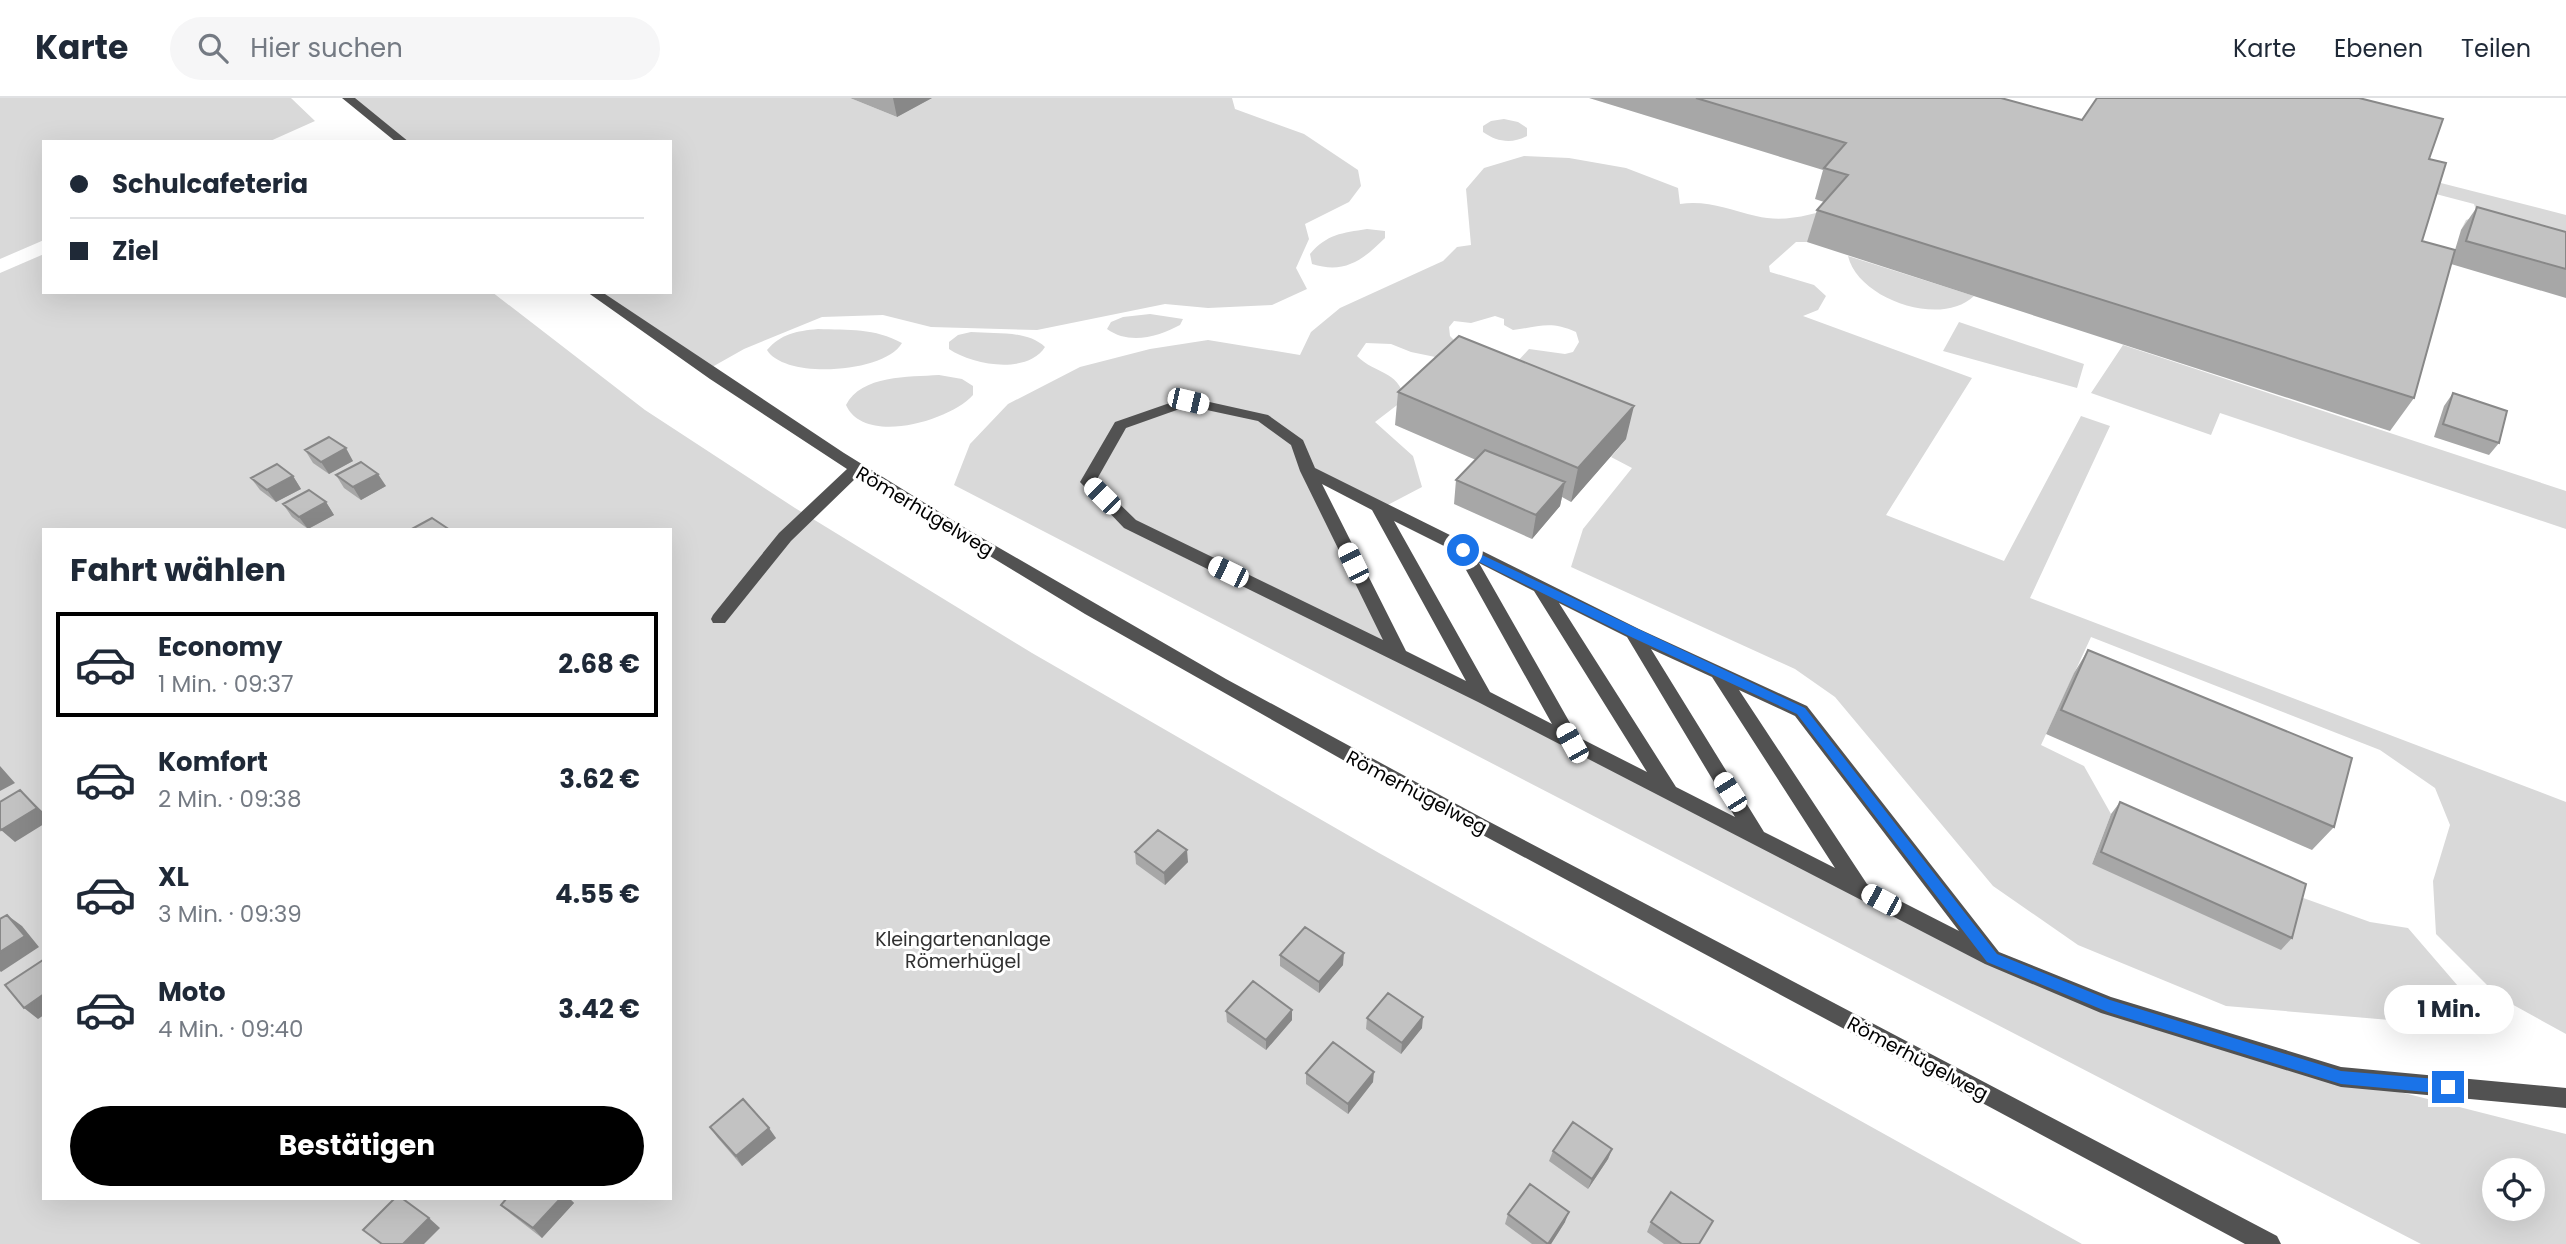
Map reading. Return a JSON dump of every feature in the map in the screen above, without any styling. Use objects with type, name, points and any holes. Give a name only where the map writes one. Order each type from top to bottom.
[{"type":"street","points":[[348,98],[400,140]]},
{"type":"street","name":"Römerhügelweg","points":[[596,294],[705,372],[856,469],[1141,641],[1408,788],[2269,1244]]},
{"type":"street","points":[[1399,655],[1308,471],[1298,443],[1263,418],[1188,401],[1120,425],[1088,482],[1130,524],[1484,697],[1992,958],[2108,1006],[2341,1077],[2566,1098]]},
{"type":"street","points":[[719,619],[785,537],[856,469]]},
{"type":"street","points":[[1308,471],[1633,633],[1801,711],[1992,958]]},
{"type":"street","points":[[1380,509],[1484,697]]},
{"type":"street","points":[[1463,550],[1572,743]]},
{"type":"street","points":[[1540,586],[1669,791]]},
{"type":"street","points":[[1633,633],[1757,837]]},
{"type":"street","points":[[1718,672],[1859,888]]},
{"type":"green space","points":[[0,98],[291,98],[315,121],[272,140],[42,140],[42,241],[0,259]]},
{"type":"green space","points":[[348,98],[850,98],[897,117],[932,98],[1232,98],[1235,109],[1304,134],[1358,170],[1361,186],[1349,202],[1305,224],[1309,239],[1296,268],[1307,289],[1272,305],[1208,308],[1165,304],[1037,330],[931,327],[883,315],[822,317],[744,349],[705,371],[596,294],[672,294],[672,140],[400,140]]},
{"type":"green space","points":[[1504,119],[1518,122],[1527,128],[1527,136],[1505,141],[1483,132],[1483,126],[1491,121]]},
{"type":"green space","points":[[1524,156],[1569,158],[1626,168],[1678,188],[1680,204],[1709,204],[1777,219],[1798,217],[1838,206],[1807,242],[1796,242],[1769,266],[1770,272],[1814,285],[1826,296],[1818,310],[1803,316],[1972,378],[1886,515],[2004,561],[2081,416],[2110,426],[2030,598],[2566,802],[2566,1034],[2499,997],[2436,934],[2433,881],[2450,825],[2435,788],[2380,750],[2091,637],[2041,745],[2084,766],[2111,814],[2092,864],[2295,895],[2370,922],[2408,928],[2495,1029],[2226,1006],[2078,945],[1993,886],[1835,697],[1795,669],[1571,567],[1583,529],[1632,468],[1611,457],[1626,439],[1517,362],[1529,349],[1565,354],[1573,352],[1579,342],[1576,332],[1567,328],[1544,325],[1513,330],[1504,325],[1504,319],[1495,316],[1471,323],[1454,321],[1449,327],[1450,336],[1463,349],[1445,359],[1411,352],[1391,344],[1366,343],[1357,356],[1391,377],[1401,389],[1405,399],[1375,422],[1413,456],[1422,487],[1380,509],[1310,472],[1399,655],[1992,958],[2341,1077],[2566,1134],[2566,1244],[2421,1244],[954,485],[970,444],[1008,404],[1080,367],[1150,349],[1208,340],[1300,355],[1311,332],[1340,308],[1443,261],[1457,247],[1471,245],[1466,189],[1484,168]]},
{"type":"green space","points":[[2433,181],[2566,215],[2566,259],[2461,230],[2466,220],[2478,216],[2474,204],[2432,193]]},
{"type":"green space","points":[[1367,229],[1385,231],[1385,238],[1360,259],[1334,267],[1312,264],[1310,254],[1329,238]]},
{"type":"green space","name":"Kleingartenanlage Römerhügel","points":[[42,255],[42,294],[495,294],[645,410],[795,508],[1032,653],[1379,853],[2082,1244],[0,1244],[0,273]]},
{"type":"green space","points":[[1848,256],[1974,296],[1960,305],[1942,309],[1922,309],[1902,304],[1867,285],[1855,271]]},
{"type":"green space","points":[[1150,314],[1183,319],[1180,325],[1143,338],[1125,337],[1107,329],[1111,322],[1123,317]]},
{"type":"green space","points":[[1959,322],[2084,364],[2077,388],[1943,351]]},
{"type":"green space","points":[[818,329],[871,332],[902,343],[892,353],[876,361],[835,369],[793,366],[777,360],[767,350],[790,334]]},
{"type":"green space","points":[[971,332],[1020,335],[1045,347],[1037,356],[1013,364],[985,363],[949,349],[949,342],[958,335]]},
{"type":"green space","points":[[2123,345],[2566,491],[2566,529],[2220,413],[2211,435],[2091,393]]},
{"type":"green space","points":[[939,375],[962,379],[973,386],[973,395],[962,405],[946,413],[908,425],[888,427],[870,424],[856,417],[846,405],[853,395],[874,383],[900,377]]},
{"type":"building","points":[[1696,98],[2001,98],[2082,120],[2097,98],[2359,98],[2443,119],[2429,159],[2446,163],[2422,241],[2455,250],[2414,398],[1817,210],[1848,175],[1824,168],[1846,143]]},
{"type":"building","points":[[2477,207],[2566,232],[2566,269],[2466,241]]},
{"type":"building","points":[[1459,336],[1634,406],[1578,468],[1398,392]]},
{"type":"building","points":[[2453,393],[2507,411],[2499,443],[2443,424]]},
{"type":"building","points":[[329,437],[346,448],[321,462],[305,450]]},
{"type":"building","points":[[1485,450],[1565,482],[1536,515],[1456,480]]},
{"type":"building","points":[[361,462],[378,474],[353,487],[336,475]]},
{"type":"building","points":[[277,464],[293,476],[267,490],[251,478]]},
{"type":"building","points":[[309,490],[326,502],[299,517],[283,504]]},
{"type":"building","points":[[432,518],[447,528],[414,528]]},
{"type":"building","points":[[2088,650],[2352,758],[2334,827],[2061,710]]},
{"type":"building","points":[[20,790],[37,808],[1,830],[0,802]]},
{"type":"building","points":[[2120,802],[2306,884],[2292,938],[2101,852]]},
{"type":"building","points":[[1158,830],[1187,850],[1164,873],[1135,852]]},
{"type":"building","points":[[7,915],[25,936],[0,952],[0,919]]},
{"type":"building","points":[[1305,927],[1344,953],[1319,982],[1280,955]]},
{"type":"building","points":[[42,961],[42,995],[24,1008],[5,985]]},
{"type":"building","points":[[1253,981],[1292,1010],[1266,1040],[1226,1011]]},
{"type":"building","points":[[1388,993],[1423,1017],[1402,1043],[1367,1018]]},
{"type":"building","points":[[1333,1042],[1374,1072],[1348,1104],[1306,1073]]},
{"type":"building","points":[[743,1099],[769,1128],[736,1156],[710,1127]]},
{"type":"building","points":[[1573,1122],[1612,1149],[1592,1179],[1553,1151]]},
{"type":"building","points":[[1530,1184],[1569,1212],[1548,1244],[1508,1214]]},
{"type":"building","points":[[1671,1192],[1713,1221],[1699,1244],[1682,1244],[1651,1222]]},
{"type":"building","points":[[393,1200],[404,1200],[429,1218],[403,1244],[382,1244],[363,1230]]},
{"type":"building","points":[[505,1200],[559,1200],[533,1228],[501,1205]]},
{"type":"route","points":[[1463,550],[1801,711],[1992,958],[2108,1006],[2341,1077],[2448,1087]]}]
